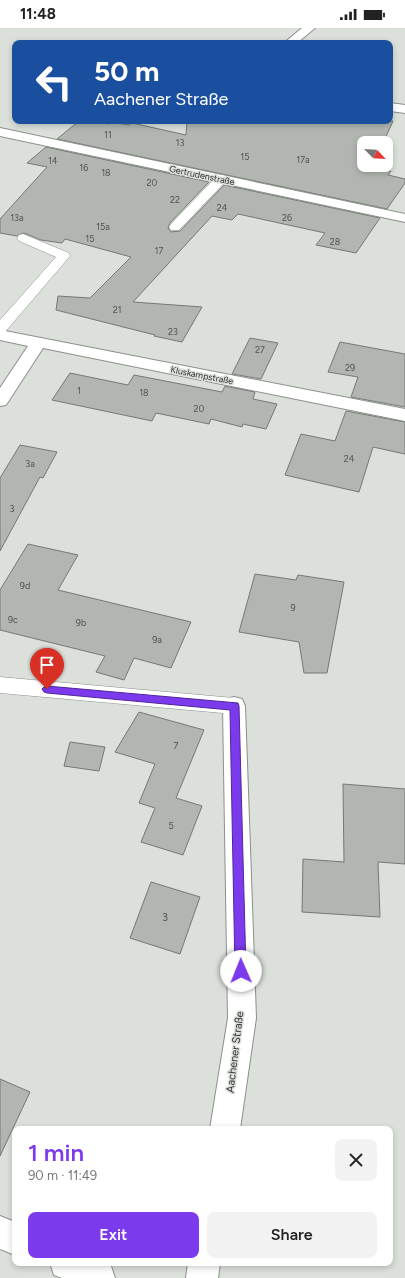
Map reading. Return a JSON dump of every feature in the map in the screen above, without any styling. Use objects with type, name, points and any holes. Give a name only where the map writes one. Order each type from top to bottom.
[{"type":"street","points":[[294,40],[309,28]]},
{"type":"street","points":[[393,107],[405,109]]},
{"type":"street","name":"Gertrudenstraße","points":[[0,132],[405,218]]},
{"type":"street","name":"Kluskampstraße","points":[[0,334],[405,415]]},
{"type":"street","points":[[0,401],[39,342]]},
{"type":"street","name":"Aachener Straße","points":[[225,1126],[242,1018],[234,706]]},
{"type":"street","points":[[0,1232],[12,1238]]},
{"type":"street","points":[[72,1266],[98,1278]]},
{"type":"street","points":[[202,1278],[204,1266]]},
{"type":"lane","points":[[175,227],[221,179]]},
{"type":"lane","points":[[0,329],[64,256],[23,238]]},
{"type":"lane","name":"Aachener Straße","points":[[0,685],[234,706]]},
{"type":"building","points":[[75,124],[136,124],[186,135],[187,124],[392,124],[386,136],[357,136],[357,172],[390,172],[388,175],[405,179],[405,183],[387,209],[57,139]]},
{"type":"building","points":[[46,147],[209,182],[170,223],[168,228],[171,232],[180,231],[224,185],[380,218],[356,253],[316,245],[325,233],[238,214],[232,220],[212,216],[133,302],[202,307],[182,342],[56,310],[58,296],[90,298],[131,257],[65,239],[62,243],[41,240],[24,233],[17,236],[0,233],[0,219],[47,167],[27,163]]},
{"type":"building","points":[[250,338],[278,343],[261,379],[232,374]]},
{"type":"building","points":[[340,342],[405,354],[405,407],[351,397],[358,377],[328,372]]},
{"type":"building","points":[[70,373],[128,385],[134,375],[222,392],[225,386],[255,392],[253,399],[277,404],[266,429],[243,424],[242,427],[211,419],[209,424],[156,413],[152,421],[52,400]]},
{"type":"building","points":[[346,411],[405,422],[405,454],[373,447],[359,492],[285,475],[301,434],[335,441]]},
{"type":"building","points":[[20,445],[57,452],[43,478],[40,477],[0,551],[0,478]]},
{"type":"building","points":[[28,544],[78,555],[58,590],[191,622],[171,668],[134,658],[124,680],[96,672],[105,656],[0,630],[0,590]]},
{"type":"building","points":[[255,574],[296,580],[298,575],[344,582],[327,673],[304,673],[299,642],[239,632]]},
{"type":"building","points":[[139,712],[204,730],[176,798],[202,806],[183,855],[141,842],[155,808],[139,803],[155,764],[115,752]]},
{"type":"building","points":[[70,742],[105,747],[99,771],[64,766]]},
{"type":"building","points":[[343,784],[405,789],[405,864],[378,862],[380,917],[302,912],[303,859],[344,862]]},
{"type":"building","points":[[151,882],[200,897],[180,954],[130,938]]},
{"type":"building","points":[[0,1079],[30,1092],[14,1126],[12,1126],[12,1130],[0,1156]]},
{"type":"route","points":[[47,689],[234,706],[241,971]]}]
